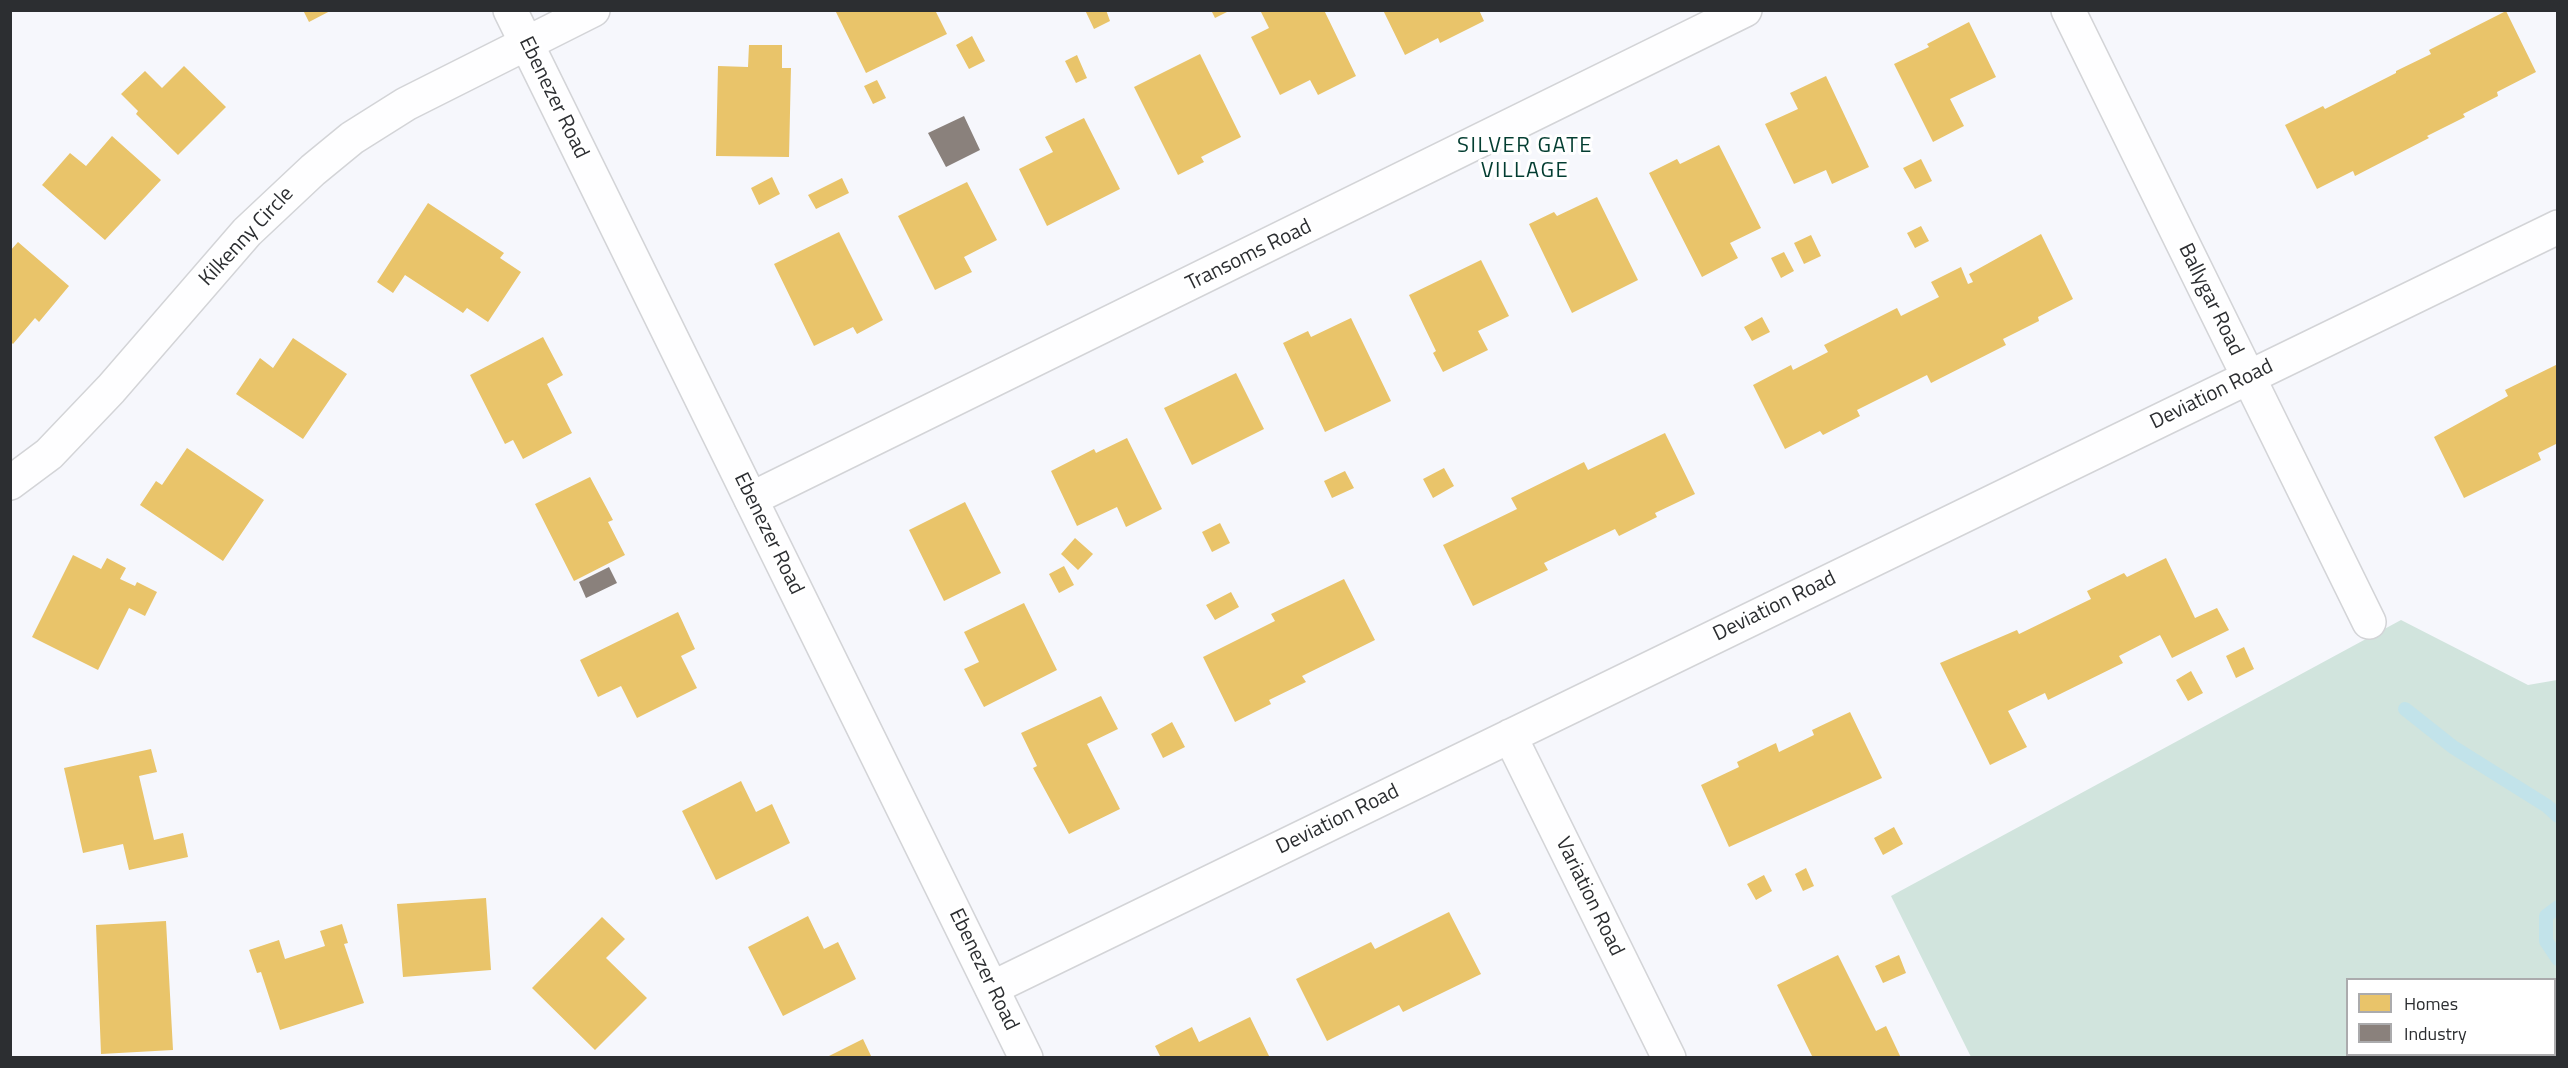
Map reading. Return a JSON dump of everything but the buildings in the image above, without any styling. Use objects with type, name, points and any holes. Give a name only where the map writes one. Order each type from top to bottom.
[{"type":"street","name":"Ebenezer Road","points":[[510,10],[1026,1058]]},
{"type":"street","name":"Kilkenny Circle","points":[[10,483],[49,454],[111,389],[247,232],[313,170],[352,138],[406,104],[593,10]]},
{"type":"street","name":"Transoms Road","points":[[751,499],[1745,10]]},
{"type":"street","name":"Ballygar Road","points":[[2068,10],[2369,622]]},
{"type":"street","name":"Deviation Road","points":[[992,987],[2558,227]]},
{"type":"street","name":"Variation Road","points":[[1510,736],[1669,1058]]},
{"type":"shaded area","points":[[2401,620],[2528,685],[2557,680],[2557,1057],[1971,1057],[1891,896]]},
{"type":"waterway","points":[[2405,709],[2453,747],[2547,806],[2558,816]]},
{"type":"waterway","points":[[2558,907],[2546,916],[2546,941],[2558,959]]},
{"type":"district","name":"SILVER GATE VILLAGE","points":[[1525,160]]}]
